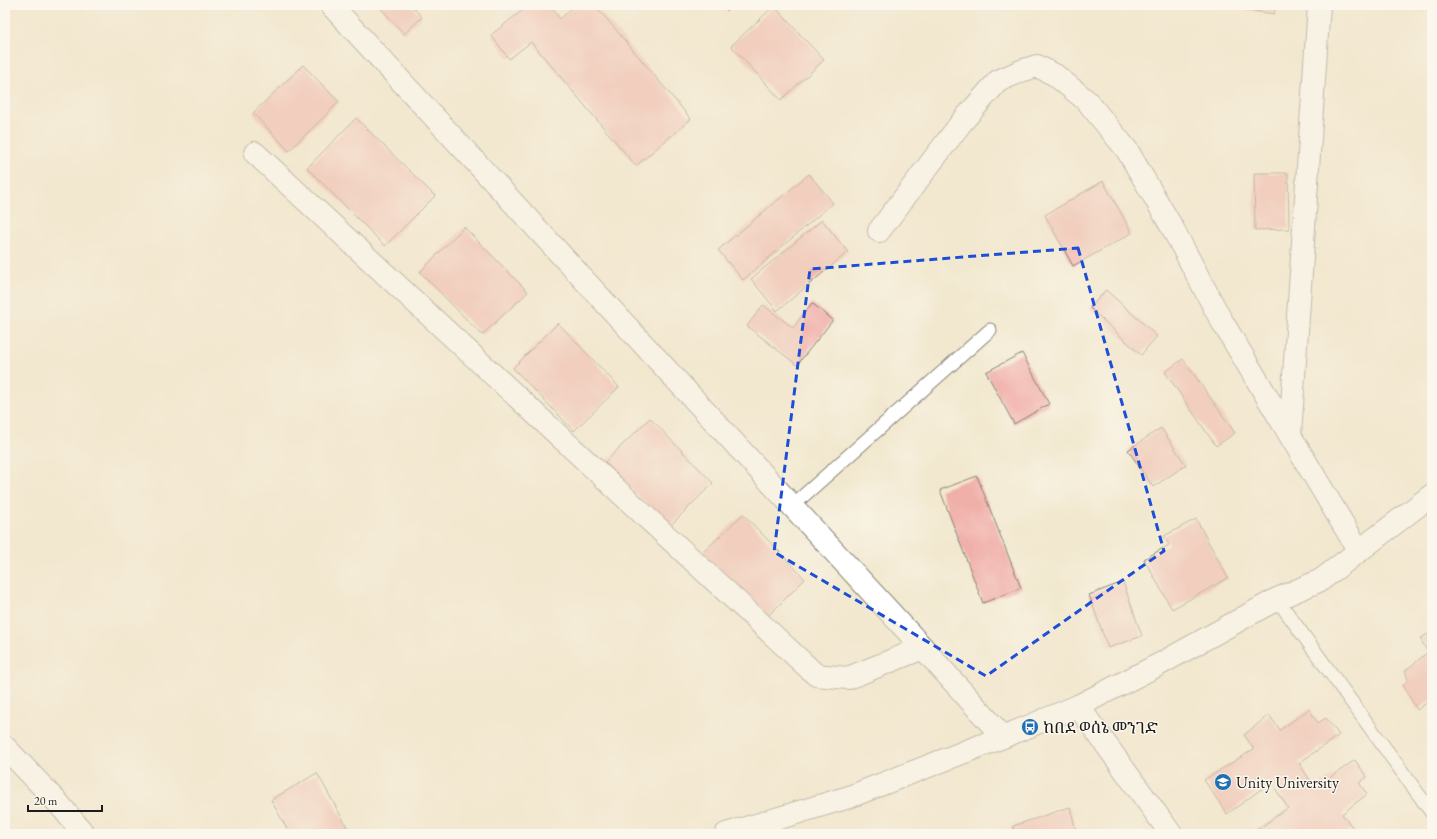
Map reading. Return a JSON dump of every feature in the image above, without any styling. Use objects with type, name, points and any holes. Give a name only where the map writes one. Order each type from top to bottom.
[{"type":"street","points":[[331,5],[923,648],[1003,737]]},
{"type":"street","points":[[1290,435],[1319,5]]},
{"type":"street","points":[[879,231],[961,123],[998,81],[1037,66],[1055,75],[1087,101],[1127,150],[1173,229],[1220,318],[1358,551]]},
{"type":"street","points":[[254,153],[816,675],[848,678],[923,648]]},
{"type":"street","points":[[726,834],[849,797],[1078,706],[1160,664],[1277,599],[1321,580],[1432,495]]},
{"type":"street","points":[[1078,706],[1171,834]]},
{"type":"street","points":[[5,748],[59,804],[84,834]]},
{"type":"lane","points":[[792,506],[990,330]]},
{"type":"lane","points":[[1277,599],[1432,813]]},
{"type":"highlighted area","points":[[1078,248],[1164,551],[986,676],[774,552],[810,269]]},
{"type":"building","points":[[378,5],[411,5],[422,17],[404,34]]},
{"type":"building","points":[[529,5],[550,5],[560,19],[575,5],[595,5],[691,119],[636,166],[531,42],[509,59],[491,35]]},
{"type":"building","points":[[721,5],[733,5],[727,11]]},
{"type":"building","points":[[1227,5],[1276,5],[1274,14],[1226,7]]},
{"type":"building","points":[[774,6],[824,60],[781,100],[731,46]]},
{"type":"building","points":[[303,65],[339,102],[289,151],[253,113]]},
{"type":"building","points":[[356,118],[435,196],[385,246],[307,168]]},
{"type":"building","points":[[1254,173],[1288,173],[1289,229],[1255,230]]},
{"type":"building","points":[[809,174],[833,203],[743,280],[718,250]]},
{"type":"building","points":[[1103,181],[1132,233],[1073,266],[1045,215]]},
{"type":"building","points":[[822,220],[848,252],[777,311],[751,279]]},
{"type":"building","points":[[464,227],[528,292],[482,335],[420,272]]},
{"type":"building","points":[[1106,290],[1157,336],[1141,355],[1090,308]]},
{"type":"building","points":[[812,303],[833,320],[797,365],[747,326],[763,305],[793,328]]},
{"type":"building","points":[[558,323],[619,387],[574,431],[513,368]]},
{"type":"building","points":[[1022,353],[1049,404],[1014,424],[986,372]]},
{"type":"building","points":[[1183,359],[1235,433],[1216,446],[1165,372]]},
{"type":"building","points":[[650,418],[713,483],[669,527],[605,462]]},
{"type":"building","points":[[1161,428],[1186,465],[1153,487],[1128,450]]},
{"type":"building","points":[[977,476],[1021,588],[983,603],[940,490]]},
{"type":"building","points":[[743,514],[805,579],[761,623],[698,557]]},
{"type":"building","points":[[1196,519],[1228,578],[1172,609],[1144,559],[1169,545],[1164,536]]},
{"type":"building","points":[[1123,582],[1142,636],[1108,648],[1089,595]]},
{"type":"building","points":[[1432,631],[1432,699],[1417,710],[1403,685],[1408,680],[1405,671],[1428,652],[1420,639]]},
{"type":"building","points":[[1309,709],[1318,723],[1326,718],[1339,735],[1299,763],[1315,788],[1355,760],[1367,777],[1359,783],[1367,794],[1342,814],[1353,828],[1345,834],[1251,834],[1288,808],[1271,782],[1227,814],[1204,780],[1254,749],[1244,735],[1269,715],[1280,730]]},
{"type":"building","points":[[317,773],[351,834],[290,834],[271,800]]},
{"type":"building","points":[[1070,807],[1077,834],[1015,834],[1013,826]]},
{"type":"place","name":"ከበደ ወሰኔ መንገድ","points":[[1030,727]]},
{"type":"place","name":"Unity University","points":[[1223,782]]}]
